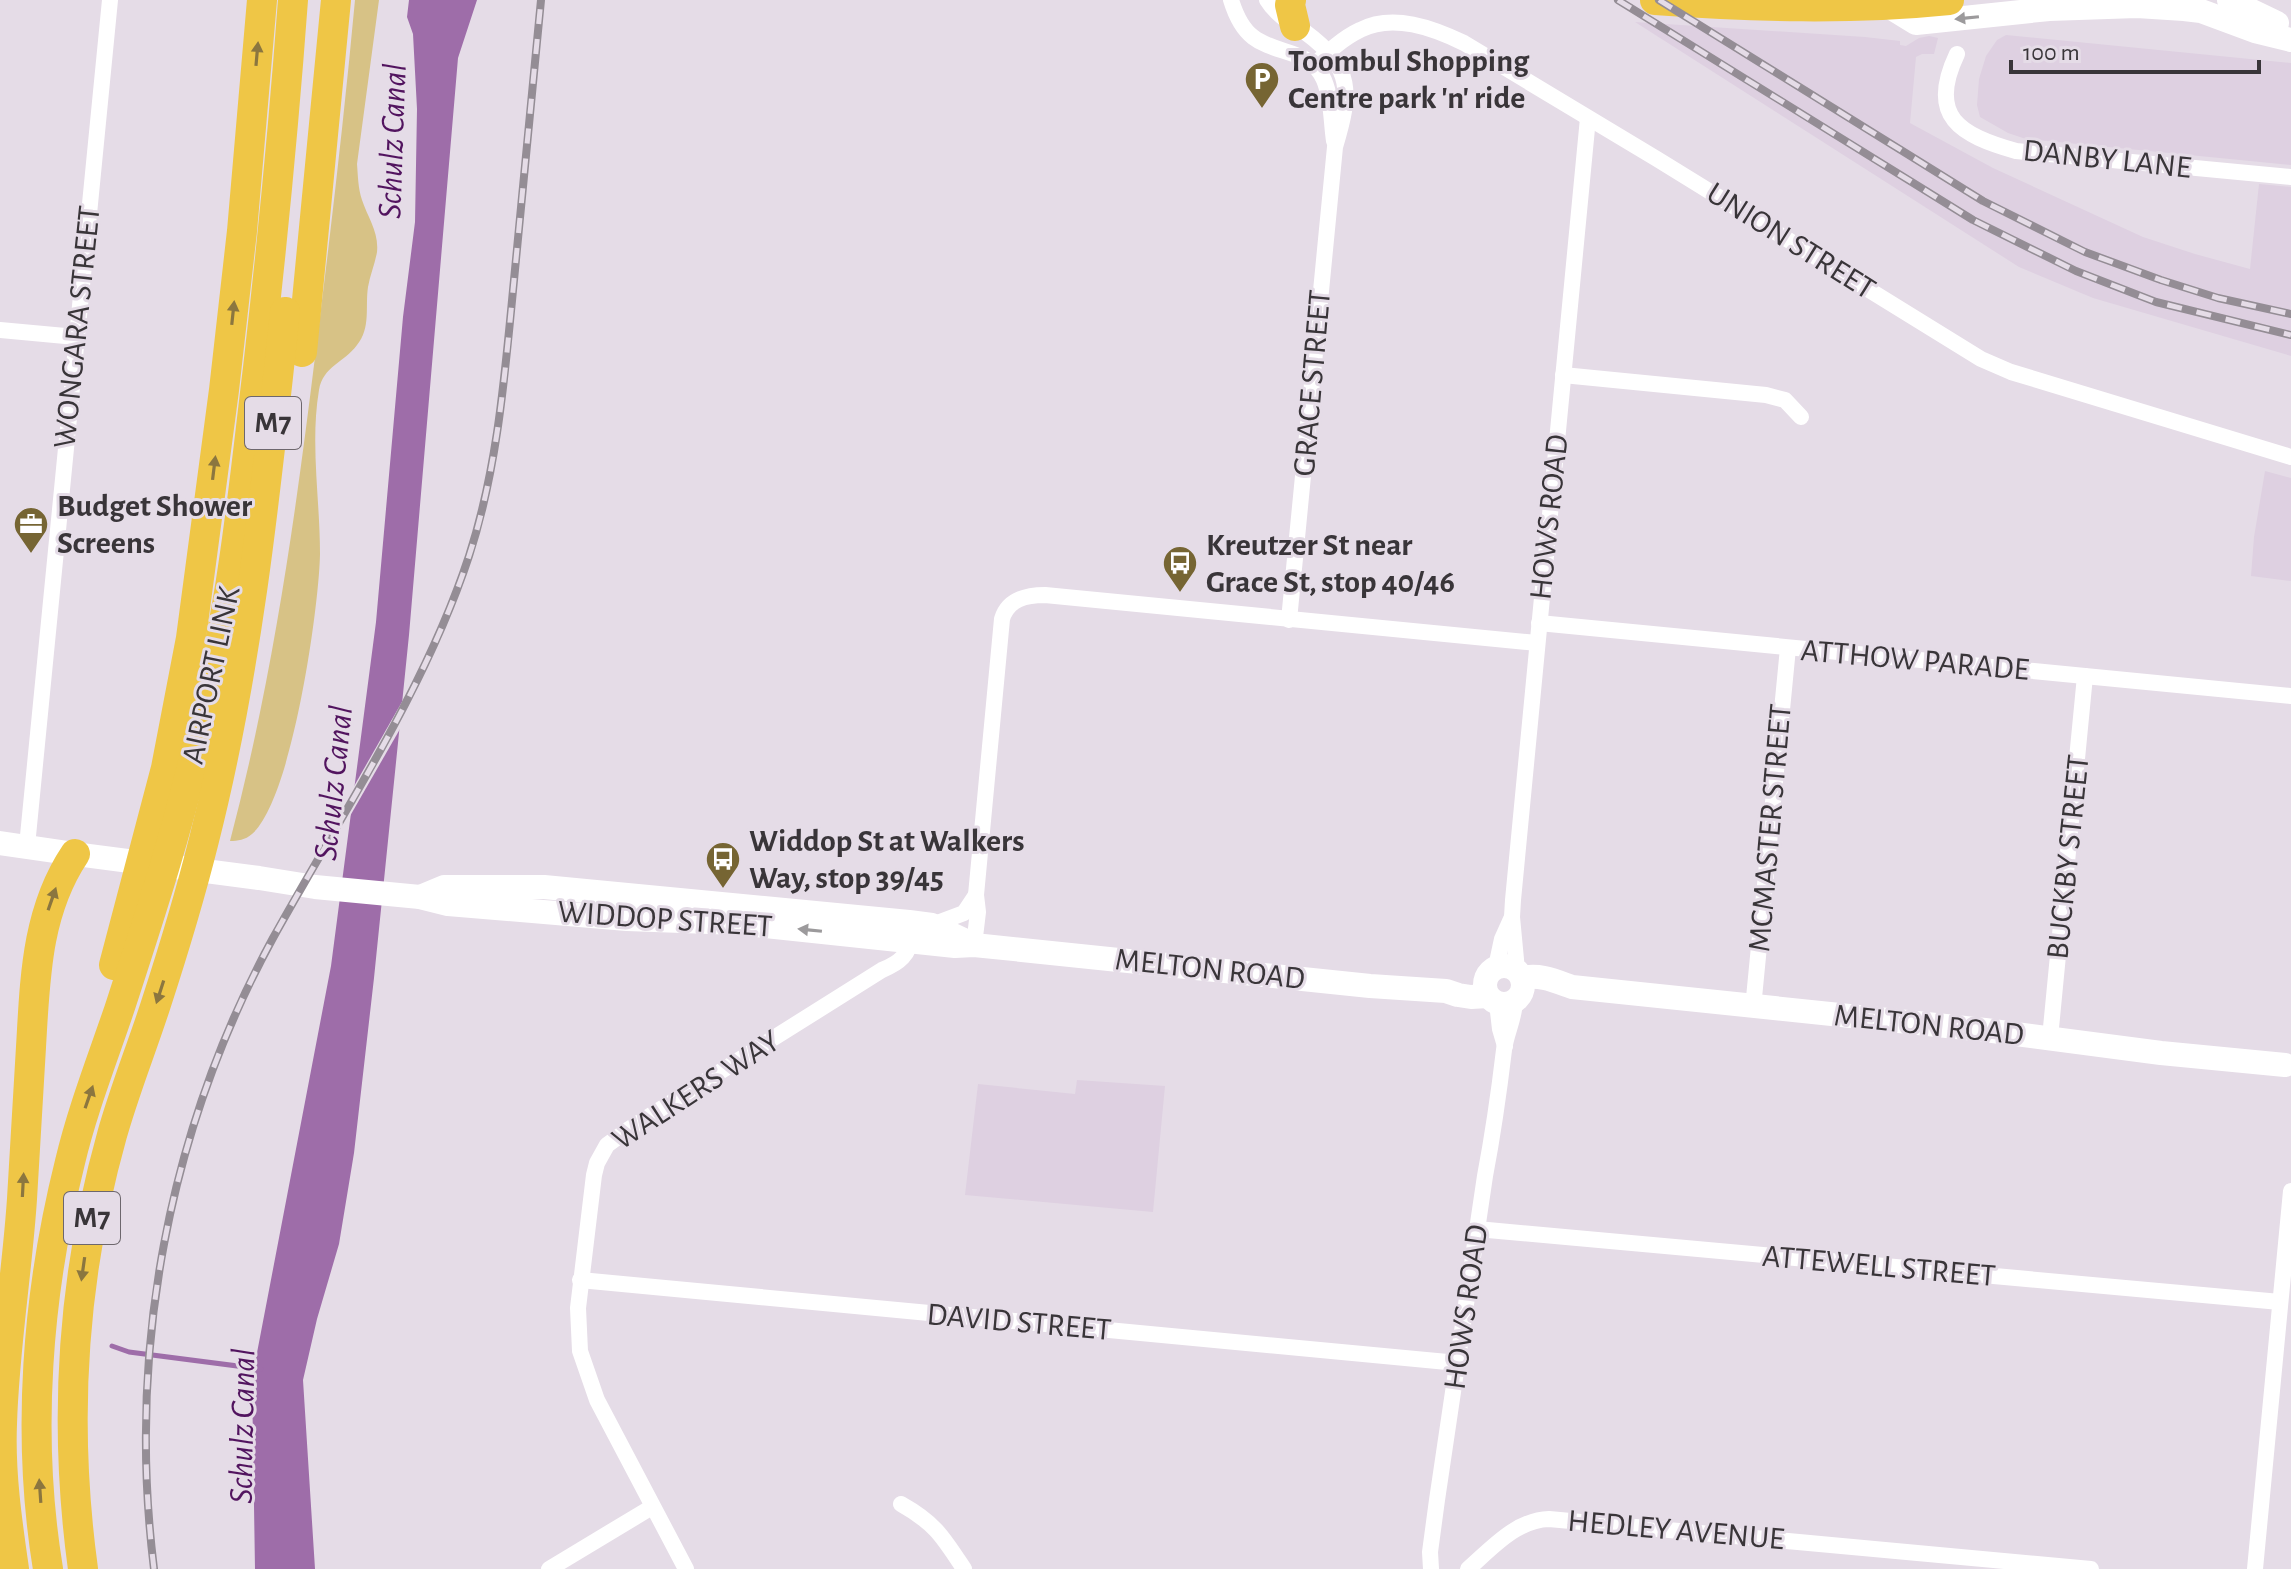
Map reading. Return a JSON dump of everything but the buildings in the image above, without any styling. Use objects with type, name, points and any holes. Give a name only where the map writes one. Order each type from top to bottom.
[{"type":"highway","points":[[161,837],[172,741],[201,573],[242,231],[262,0]]},
{"type":"highway","name":"AIRPORT LINK","points":[[161,837],[203,720],[233,568],[263,326],[293,0]]},
{"type":"highway","name":"AIRPORT LINK","points":[[211,844],[255,574],[295,211],[314,0]]},
{"type":"highway","points":[[211,844],[244,745],[276,567],[302,352],[336,0]]},
{"type":"highway","points":[[1655,0],[1775,6],[1949,0]]},
{"type":"highway","name":"M7","points":[[48,1569],[40,1493],[38,1430],[42,1319],[52,1246],[70,1160],[104,1053],[104,1004],[146,890],[161,837]]},
{"type":"highway","name":"M7","points":[[83,1569],[74,1483],[72,1402],[83,1267],[113,1133],[211,844]]},
{"type":"highway","points":[[14,1569],[4,1498],[1,1426],[20,1226],[36,974],[51,900],[61,874],[75,854]]},
{"type":"street","name":"WONGARA STREET","points":[[27,846],[110,0]]},
{"type":"street","points":[[1231,0],[1240,21],[1253,37],[1291,51],[1314,65]]},
{"type":"street","name":"GRACE STREET","points":[[1267,0],[1275,12],[1293,13],[1329,52],[1344,77],[1346,96],[1345,113],[1335,147],[1289,620]]},
{"type":"street","points":[[2229,0],[2265,19],[2291,27]]},
{"type":"street","points":[[1885,4],[1916,23],[2089,6],[2184,9],[2201,11],[2255,31],[2291,40]]},
{"type":"street","name":"UNION STREET","points":[[1314,65],[1347,37],[1372,25],[1419,26],[1440,32],[1464,43],[1981,359],[2026,377],[2291,457]]},
{"type":"street","name":"DANBY LANE","points":[[1957,54],[1946,87],[1947,110],[1951,119],[1962,129],[2004,148],[2291,177]]},
{"type":"street","name":"GRACE STREET","points":[[1314,65],[1324,78],[1329,95],[1335,147]]},
{"type":"street","name":"HOWS ROAD","points":[[1431,1569],[1430,1552],[1477,1229],[1505,1046],[1512,1027],[1502,939],[1512,917],[1588,118]]},
{"type":"street","points":[[0,330],[76,337]]},
{"type":"street","points":[[1563,375],[1766,395],[1785,400],[1801,417]]},
{"type":"street","points":[[974,945],[1002,619],[1006,608],[1016,600],[1045,595],[1537,643]]},
{"type":"street","name":"ATTHOW PARADE","points":[[1539,623],[2291,696]]},
{"type":"street","name":"MCMASTER STREET","points":[[1753,1008],[1788,648]]},
{"type":"street","name":"BUCKBY STREET","points":[[2050,1038],[2085,676]]},
{"type":"street","name":"WIDDOP STREET","points":[[0,843],[336,890],[420,897],[444,887],[544,887],[910,931]]},
{"type":"street","points":[[910,931],[964,913],[976,895]]},
{"type":"street","name":"MELTON ROAD","points":[[910,931],[955,946],[974,945],[1446,991],[1475,997],[1533,976],[1572,987],[2289,1066]]},
{"type":"street","name":"WALKERS WAY","points":[[686,1569],[597,1400],[580,1351],[580,1280],[597,1163],[607,1145],[629,1129],[896,964],[905,956],[910,931]]},
{"type":"street","points":[[2255,1569],[2291,1191]]},
{"type":"street","name":"ATTEWELL STREET","points":[[1477,1229],[2280,1302]]},
{"type":"street","name":"DAVID STREET","points":[[580,1280],[1458,1363]]},
{"type":"street","points":[[901,1504],[937,1529],[964,1569]]},
{"type":"street","points":[[549,1569],[652,1507]]},
{"type":"street","name":"HEDLEY AVENUE","points":[[1468,1569],[1516,1530],[1534,1520],[1549,1519],[2091,1569]]},
{"type":"shaded area","points":[[355,0],[379,0],[357,164],[361,196],[375,232],[377,252],[368,287],[364,332],[352,351],[325,375],[319,390],[315,431],[320,533],[318,580],[309,658],[291,745],[266,814],[252,834],[230,841],[270,661],[290,540],[326,268]]},
{"type":"shaded area","points":[[409,0],[477,0],[458,58],[409,635],[354,1153],[339,1244],[303,1380],[315,1569],[255,1569],[252,1379],[331,966],[376,622],[403,317],[415,222],[417,109],[413,34],[407,17]]},
{"type":"shaded area","points":[[1635,22],[1865,37],[1900,41],[1900,45],[1906,46],[1919,38],[1938,38],[1934,54],[1916,57],[1910,123],[1993,168],[2143,237],[2250,269],[2259,184],[2291,187],[2291,356],[2093,298],[2019,267]]},
{"type":"shaded area","points":[[2006,35],[2291,63],[2291,165],[2026,139],[2008,133],[1980,117],[1977,105],[1979,79],[1986,56],[1997,40]]},
{"type":"shaded area","points":[[2265,471],[2291,478],[2291,581],[2251,576]]},
{"type":"shaded area","points":[[1077,1080],[1165,1086],[1153,1212],[965,1195],[978,1084],[1075,1094]]},
{"type":"pier","points":[[407,693],[404,722],[346,823],[349,795]]},
{"type":"waterway","name":"Schulz Canal","points":[[112,1346],[129,1352],[261,1369]]},
{"type":"railway","points":[[154,1569],[147,1487],[146,1406],[152,1324],[164,1244],[182,1165],[206,1087],[237,1012],[273,938],[406,703],[451,606],[469,556],[487,488],[499,419],[541,0]]},
{"type":"railway","points":[[1618,0],[1973,220],[2076,271],[2156,302],[2291,335]]},
{"type":"railway","points":[[1659,0],[1983,201],[2085,252],[2218,298],[2291,314]]},
{"type":"place","name":"Toombul Shopping Centre park 'n' ride","points":[[1262,110]]},
{"type":"place","name":"Budget Shower Screens","points":[[31,555]]},
{"type":"place","name":"Kreutzer St near Grace St, stop 40/46","points":[[1180,594]]},
{"type":"place","name":"Widdop St at Walkers Way, stop 39/45","points":[[723,890]]}]
